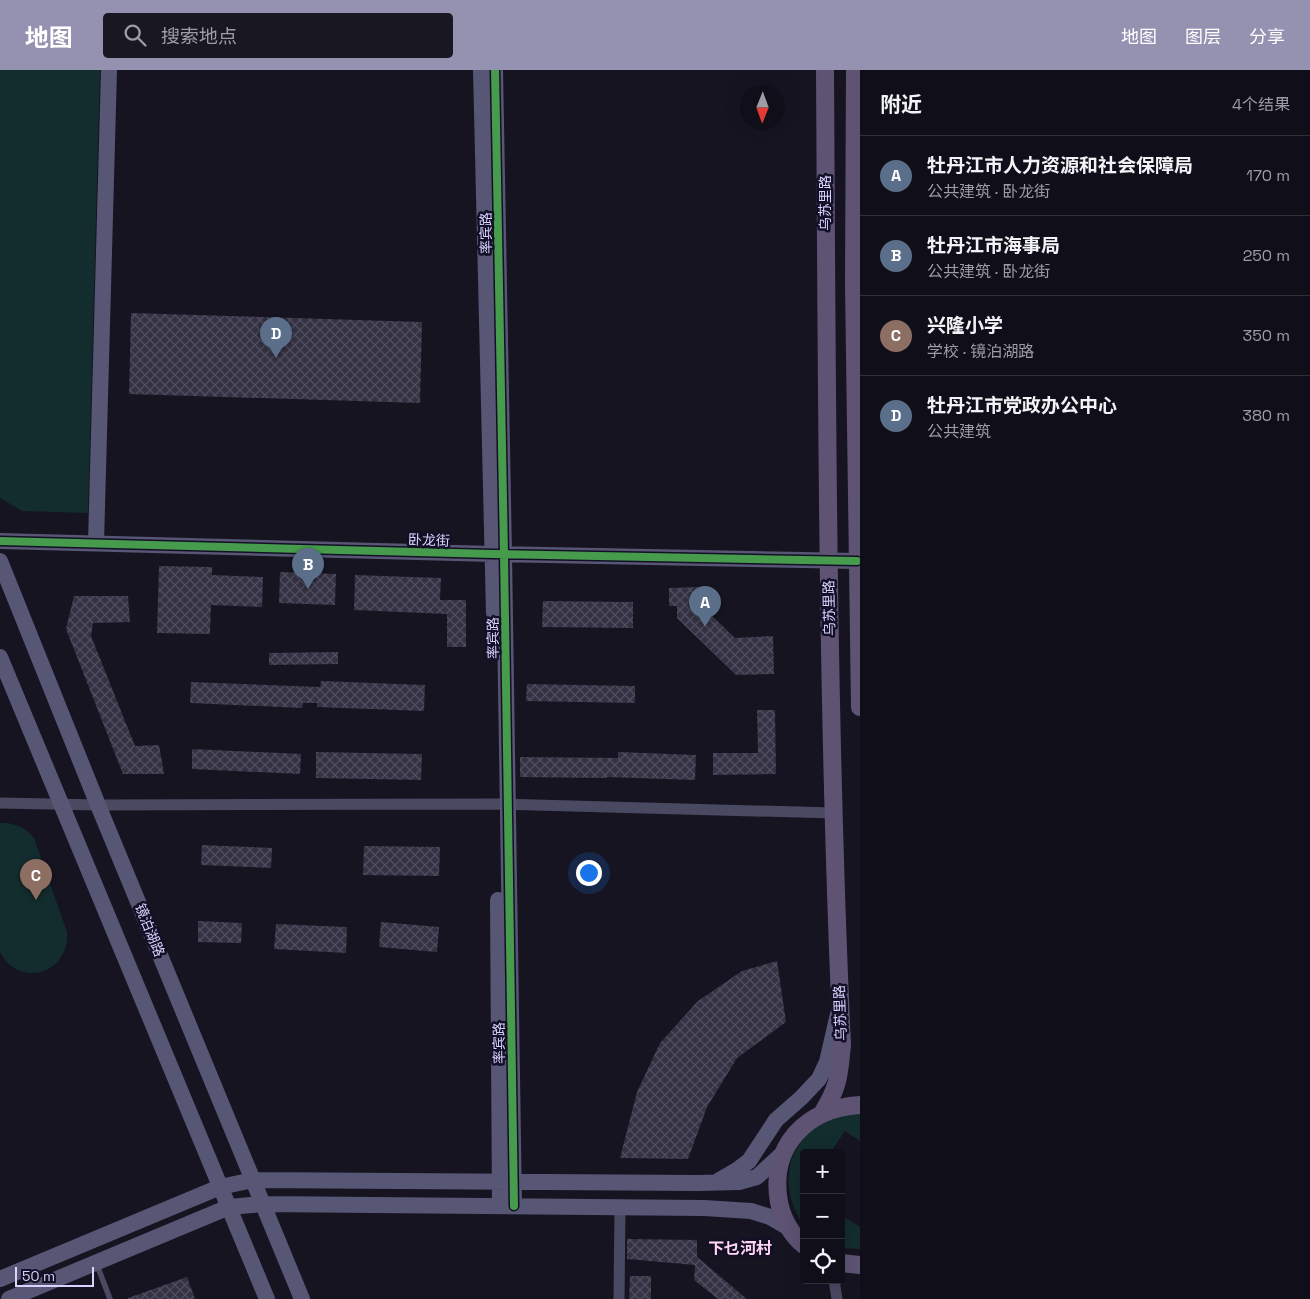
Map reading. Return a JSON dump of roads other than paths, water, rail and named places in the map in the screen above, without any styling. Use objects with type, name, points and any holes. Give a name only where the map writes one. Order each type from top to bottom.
[{"type":"main road","points":[[96,543],[109,70]]},
{"type":"main road","name":"率宾路","points":[[481,70],[499,554]]},
{"type":"main road","name":"率宾路","points":[[495,70],[507,1206]]},
{"type":"main road","name":"乌苏里路","points":[[823,1112],[834,1094],[839,1076],[842,1046],[828,560],[824,70]]},
{"type":"main road","points":[[855,70],[857,561],[860,707]]},
{"type":"main road","name":"卧龙街","points":[[0,541],[857,561]]},
{"type":"main road","name":"镜泊湖路","points":[[0,561],[98,805],[302,1299]]},
{"type":"main road","points":[[0,657],[266,1299]]},
{"type":"main road","points":[[715,1183],[738,1170],[749,1161],[776,1120],[819,1079],[827,1062],[840,1005]]},
{"type":"main road","points":[[800,1240],[789,1228],[780,1210],[777,1190],[778,1171],[784,1152],[800,1129],[823,1112],[843,1106],[860,1105]]},
{"type":"main road","points":[[0,1279],[220,1186],[253,1180],[738,1182],[757,1177],[784,1152]]},
{"type":"main road","points":[[10,1299],[228,1207],[263,1204],[751,1210],[770,1217],[789,1228]]},
{"type":"street","points":[[0,802],[98,805],[502,804],[834,813]]},
{"type":"street","points":[[619,1299],[620,1207]]},
{"type":"street","points":[[835,1284],[837,1299]]},
{"type":"lane","points":[[97,1263],[110,1299]]},
{"type":"place","name":"牡丹江市党政办公中心","points":[[276,358]]},
{"type":"place","name":"牡丹江市海事局","points":[[308,589]]},
{"type":"place","name":"牡丹江市人力资源和社会保障局","points":[[705,627]]},
{"type":"place","name":"兴隆小学","points":[[36,900]]},
{"type":"district","name":"下乜河村","points":[[740,1248]]}]
